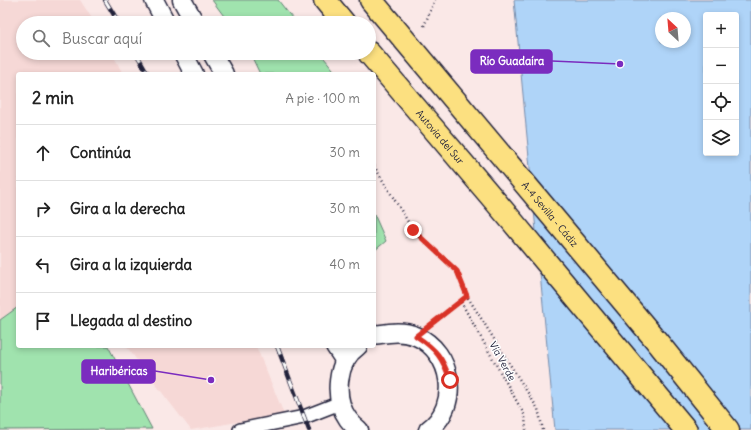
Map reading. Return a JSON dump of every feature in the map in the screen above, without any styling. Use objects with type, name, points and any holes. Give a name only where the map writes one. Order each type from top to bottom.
[{"type":"highway","points":[[325,0],[338,16]]},
{"type":"highway","name":"A-4 Sevilla - Cádiz","points":[[371,0],[728,430]]},
{"type":"highway","name":"Autovía del Sur","points":[[375,60],[512,221],[686,430]]},
{"type":"main road","points":[[154,0],[162,16]]},
{"type":"main road","points":[[182,0],[191,16]]},
{"type":"main road","points":[[187,60],[193,72]]},
{"type":"main road","points":[[216,60],[223,72]]},
{"type":"main road","points":[[377,332],[395,332],[416,336],[433,347],[444,363],[450,380],[449,396],[441,422],[428,430]]},
{"type":"main road","points":[[353,348],[340,353],[338,384],[340,403],[348,419],[359,430]]},
{"type":"street","points":[[240,430],[304,417],[340,403]]},
{"type":"path","points":[[424,26],[435,0]]},
{"type":"path","points":[[376,169],[413,230],[457,271],[467,296],[538,409],[542,430]]},
{"type":"path","points":[[416,336],[467,296]]},
{"type":"path","name":"Vía Verde","points":[[460,302],[525,416],[526,430]]},
{"type":"shaded area","points":[[0,0],[80,0],[90,16],[16,16],[16,60],[116,60],[122,72],[16,72],[16,308],[0,320]]},
{"type":"shaded area","points":[[128,348],[257,348],[284,414],[191,430]]},
{"type":"green space","points":[[212,0],[278,0],[291,16],[224,16]]},
{"type":"green space","points":[[253,60],[326,60],[335,72],[259,72]]},
{"type":"green space","points":[[376,218],[386,241],[376,249]]},
{"type":"green space","points":[[16,308],[16,348],[109,348],[152,429],[0,430],[0,320]]},
{"type":"water","points":[[514,0],[751,0],[751,430],[555,430]]},
{"type":"railway","points":[[105,0],[115,16]]},
{"type":"railway","points":[[140,60],[147,72]]},
{"type":"railway","points":[[278,348],[309,430]]},
{"type":"place","name":"Río Guadaíra","points":[[620,64]]},
{"type":"place","name":"Haribéricas","points":[[211,380]]},
{"type":"route","points":[[413,230],[457,271],[467,296],[416,336],[433,347],[444,363],[450,380]]}]
